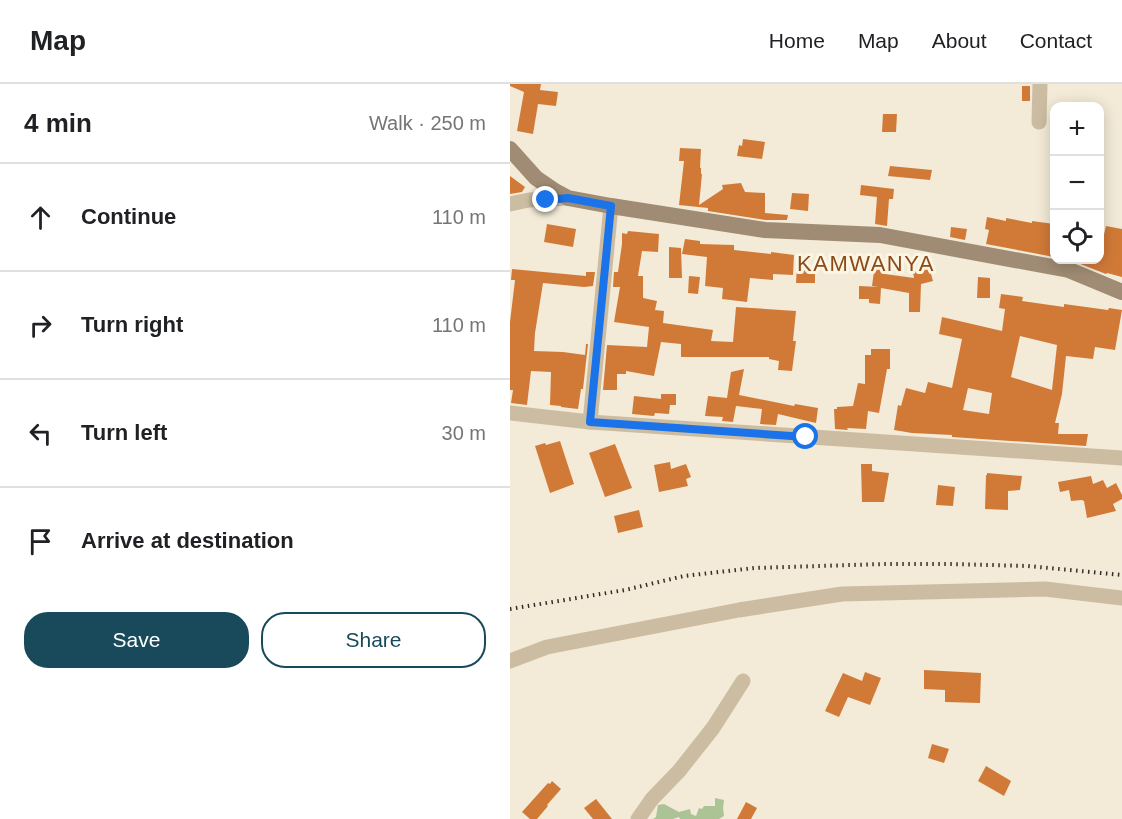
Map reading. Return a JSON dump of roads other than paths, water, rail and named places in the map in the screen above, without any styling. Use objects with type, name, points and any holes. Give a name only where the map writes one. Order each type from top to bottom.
[{"type":"main road","points":[[510,149],[536,178],[555,192],[568,198],[765,231],[880,235],[1069,270],[1122,292]]},
{"type":"street","points":[[1039,122],[1040,84]]},
{"type":"street","points":[[510,204],[568,198]]},
{"type":"street","points":[[590,422],[611,206]]},
{"type":"street","points":[[510,414],[590,422],[1122,458]]},
{"type":"street","points":[[510,661],[547,647],[739,610],[842,594],[1045,589],[1122,598]]},
{"type":"street","points":[[638,819],[652,798],[679,771],[713,728],[743,681]]},
{"type":"railway","points":[[510,609],[625,590],[684,576],[754,568],[950,564],[1028,566],[1122,575]]},
{"type":"district","name":"KAMWANYA","points":[[866,263]]}]
